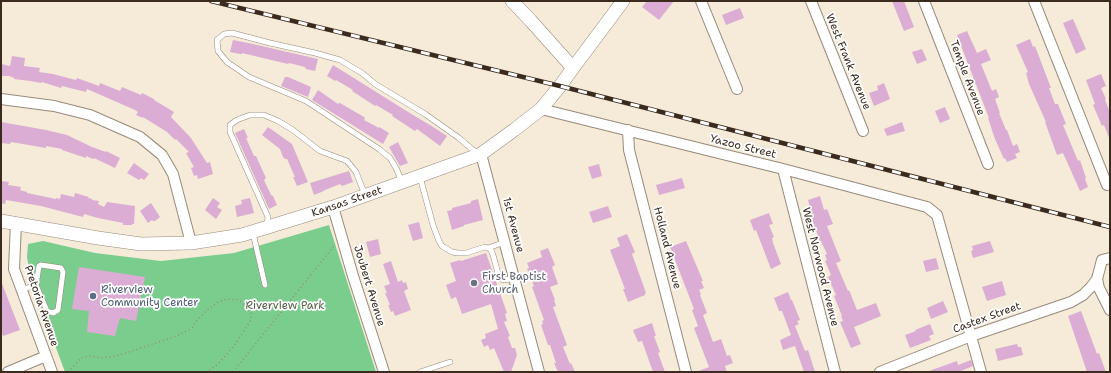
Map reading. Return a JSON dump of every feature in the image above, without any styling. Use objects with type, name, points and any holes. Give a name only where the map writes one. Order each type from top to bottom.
[{"type":"street","points":[[512,1],[573,68]]},
{"type":"street","name":"Kansas Street","points":[[1,221],[141,244],[191,243],[242,235],[333,208],[481,154],[541,109],[560,86],[623,1]]},
{"type":"street","points":[[701,1],[737,89]]},
{"type":"street","name":"West Frank Avenue","points":[[811,1],[863,131]]},
{"type":"street","name":"Temple Avenue","points":[[924,1],[988,164]]},
{"type":"street","points":[[1034,1],[1107,185]]},
{"type":"street","points":[[1,99],[54,106],[90,115],[140,137],[162,155],[173,174],[191,243]]},
{"type":"street","name":"Yazoo Street","points":[[541,109],[927,207],[937,215],[971,336]]},
{"type":"street","name":"Holland Avenue","points":[[628,130],[629,150],[686,372]]},
{"type":"street","name":"1st Avenue","points":[[481,154],[539,372]]},
{"type":"street","name":"West Norwood Avenue","points":[[782,169],[835,372]]},
{"type":"street","name":"Joubert Avenue","points":[[333,208],[384,372]]},
{"type":"street","name":"Pretoria Avenue","points":[[16,223],[14,269],[52,372]]},
{"type":"street","points":[[1106,259],[1097,279],[1099,288],[1110,310]]},
{"type":"street","name":"Castex Street","points":[[880,372],[971,336],[1071,302],[1083,295],[1097,279]]},
{"type":"street","points":[[971,336],[981,372]]},
{"type":"street","points":[[8,372],[46,356]]},
{"type":"lane","points":[[402,182],[390,158],[380,149],[306,101],[249,77],[228,62],[218,51],[217,40],[224,34],[232,33],[340,60],[362,73],[375,84],[425,114],[473,150],[481,154]]},
{"type":"lane","points":[[267,228],[268,217],[230,132],[230,125],[237,120],[250,115],[264,115],[278,120],[320,152],[347,161],[356,172],[365,196]]},
{"type":"lane","points":[[420,176],[433,225],[442,246],[452,252],[466,253],[505,242]]},
{"type":"lane","points":[[253,232],[265,285]]},
{"type":"lane","points":[[488,248],[491,250],[493,255],[499,277],[506,280],[514,278]]},
{"type":"lane","points":[[39,266],[61,268],[63,272],[58,310],[53,313],[47,311],[36,285],[39,266]]},
{"type":"lane","points":[[21,290],[36,285]]},
{"type":"lane","points":[[420,372],[450,362]]},
{"type":"path","points":[[232,372],[342,236]]},
{"type":"path","points":[[68,372],[81,358],[91,356],[102,358],[115,356],[179,335],[192,328],[197,320],[206,311],[218,302],[228,299],[239,300],[246,305],[251,314],[251,320],[234,346],[218,364],[207,372]]},
{"type":"green space","name":"Riverview Park","points":[[329,225],[376,372],[65,372],[31,280],[27,257],[28,244],[43,241],[95,253],[161,261],[234,253]]},
{"type":"building","points":[[647,1],[674,1],[659,20],[642,7]]},
{"type":"building","points":[[892,1],[904,1],[914,27],[904,31]]},
{"type":"building","points":[[740,8],[744,18],[726,25],[722,15]]},
{"type":"building","points":[[1073,19],[1086,49],[1076,54],[1063,23]]},
{"type":"building","points":[[967,31],[977,53],[986,49],[991,60],[981,64],[992,91],[996,89],[999,97],[995,99],[999,113],[1013,146],[1017,144],[1020,152],[1015,154],[1017,158],[1007,162],[1005,158],[1004,159],[995,139],[989,118],[957,35]]},
{"type":"building","points":[[1030,39],[1033,47],[1035,46],[1051,88],[1049,88],[1055,104],[1058,104],[1066,124],[1063,125],[1078,161],[1080,160],[1086,178],[1088,187],[1080,191],[1063,153],[1057,155],[1046,122],[1029,84],[1026,73],[1028,72],[1016,45]]},
{"type":"building","points":[[233,40],[318,59],[315,71],[289,63],[242,53],[230,52]]},
{"type":"building","points":[[922,49],[927,60],[917,64],[912,52]]},
{"type":"building","points":[[12,56],[25,58],[24,66],[40,68],[39,72],[76,80],[77,78],[99,86],[100,83],[120,91],[122,87],[141,95],[142,93],[154,99],[174,112],[171,117],[191,138],[207,163],[210,162],[213,174],[198,179],[197,175],[194,176],[191,168],[194,167],[186,153],[189,152],[167,132],[143,117],[136,115],[138,112],[135,110],[87,89],[86,92],[62,86],[61,88],[42,82],[1,76],[1,64],[10,66]]},
{"type":"building","points":[[333,65],[447,136],[440,146],[417,129],[415,131],[392,116],[393,115],[376,105],[375,106],[352,91],[353,90],[327,76]]},
{"type":"building","points":[[1101,74],[1106,86],[1101,88],[1110,112],[1110,140],[1093,105],[1095,104],[1086,80]]},
{"type":"building","points":[[285,77],[311,87],[308,97],[281,86]]},
{"type":"building","points":[[884,83],[890,99],[874,106],[869,93],[878,90],[877,86]]},
{"type":"building","points":[[318,90],[338,104],[340,103],[364,117],[364,120],[389,133],[383,144],[312,100]]},
{"type":"building","points":[[945,107],[950,119],[940,123],[935,111]]},
{"type":"building","points":[[1,122],[67,135],[120,158],[115,168],[94,158],[93,159],[86,156],[86,158],[62,149],[11,142],[10,144],[1,143]]},
{"type":"building","points":[[902,122],[905,131],[887,136],[884,129]]},
{"type":"building","points":[[268,127],[292,144],[308,182],[297,186],[293,177],[295,177],[287,159],[283,157],[280,149],[262,135]]},
{"type":"building","points":[[244,129],[248,138],[246,138],[254,156],[256,156],[266,178],[264,180],[277,205],[269,209],[235,133]]},
{"type":"building","points":[[398,142],[408,163],[400,166],[389,147]]},
{"type":"building","points":[[134,163],[149,174],[144,180],[141,178],[139,180],[127,173]]},
{"type":"building","points":[[599,164],[602,176],[592,179],[588,167]]},
{"type":"building","points":[[349,171],[353,182],[342,186],[340,184],[314,195],[310,183]]},
{"type":"building","points":[[682,178],[685,188],[659,195],[656,185]]},
{"type":"building","points":[[1,181],[9,182],[8,185],[21,187],[20,190],[27,193],[56,199],[60,199],[61,194],[74,197],[75,193],[89,197],[88,198],[92,200],[99,201],[98,204],[104,207],[107,202],[135,206],[134,224],[123,225],[123,223],[84,214],[83,217],[41,206],[6,200],[5,204],[1,203]]},
{"type":"building","points":[[820,196],[824,210],[827,209],[833,224],[827,226],[841,261],[836,263],[857,310],[876,303],[881,316],[854,327],[861,344],[851,348],[840,322],[843,321],[842,316],[834,296],[836,295],[828,277],[831,275],[825,261],[827,260],[825,255],[827,254],[821,241],[820,242],[808,207],[810,207],[808,200]]},
{"type":"building","points":[[213,198],[220,203],[217,207],[222,210],[216,219],[205,210]]},
{"type":"building","points":[[250,198],[254,213],[237,217],[235,206],[242,204],[241,200]]},
{"type":"building","points":[[478,199],[483,220],[452,230],[447,211],[452,210],[452,208],[471,203],[471,201]]},
{"type":"building","points":[[151,203],[160,217],[155,221],[152,220],[148,223],[140,211]]},
{"type":"building","points":[[608,206],[612,217],[593,223],[589,212]]},
{"type":"building","points":[[769,213],[773,224],[769,225],[774,237],[772,238],[773,243],[781,264],[771,269],[756,230],[754,231],[750,220]]},
{"type":"building","points":[[419,222],[423,238],[413,241],[408,225]]},
{"type":"building","points":[[627,234],[635,252],[632,254],[646,293],[645,295],[628,302],[623,289],[625,289],[610,250],[620,246],[617,238]]},
{"type":"building","points":[[378,239],[381,254],[370,257],[366,242]]},
{"type":"building","points":[[686,241],[703,281],[701,281],[704,288],[699,290],[707,313],[703,315],[713,342],[721,339],[727,356],[730,355],[733,363],[725,366],[727,372],[696,372],[709,367],[694,328],[698,326],[692,310],[694,309],[670,247]]},
{"type":"building","points":[[990,241],[994,252],[973,258],[971,251],[973,250],[972,246]]},
{"type":"building","points":[[548,248],[555,265],[552,267],[558,284],[550,287],[556,306],[553,307],[567,345],[563,347],[575,372],[558,372],[554,363],[556,363],[550,345],[548,345],[541,325],[543,324],[542,321],[544,320],[532,287],[534,286],[527,269],[529,268],[527,263],[542,257],[540,251]]},
{"type":"building","name":"First Baptist Church","points":[[486,253],[507,313],[505,314],[507,321],[504,322],[510,336],[508,337],[512,348],[515,348],[517,355],[511,372],[504,372],[494,348],[490,350],[488,345],[484,347],[481,340],[486,338],[485,334],[498,329],[491,304],[462,314],[456,297],[451,299],[446,285],[456,281],[450,263]]},
{"type":"building","points":[[936,258],[939,269],[926,272],[923,261]]},
{"type":"building","points":[[391,261],[398,282],[402,280],[403,283],[406,282],[408,289],[404,291],[411,310],[395,316],[393,311],[391,312],[388,305],[390,305],[384,286],[390,284],[383,264]]},
{"type":"building","name":"Riverview Community Center","points":[[79,267],[145,277],[136,321],[120,318],[115,336],[87,332],[89,311],[72,309]]},
{"type":"building","points":[[1,281],[20,330],[3,336],[1,331]]},
{"type":"building","points":[[1002,281],[1006,295],[987,301],[982,287]]},
{"type":"building","points":[[788,292],[800,320],[797,321],[799,324],[795,326],[805,351],[808,350],[815,372],[804,372],[795,346],[783,350],[780,340],[791,335],[782,311],[779,311],[774,298]]},
{"type":"building","points":[[943,301],[948,312],[931,319],[927,308]]},
{"type":"building","points":[[1081,311],[1097,354],[1099,353],[1106,372],[1087,372],[1068,316]]},
{"type":"building","points":[[652,323],[656,336],[654,336],[660,352],[658,353],[665,372],[653,372],[642,341],[638,342],[633,330]]},
{"type":"building","points":[[930,324],[934,334],[929,336],[931,340],[910,348],[905,335]]},
{"type":"building","points":[[1017,344],[1018,347],[1021,347],[1023,355],[998,361],[995,349]]},
{"type":"building","points":[[971,360],[973,366],[961,372],[929,372],[957,361],[958,365]]},
{"type":"railway","points":[[211,1],[560,86],[1110,227]]},
{"type":"place","name":"First Baptist Church","points":[[474,283]]},
{"type":"place","name":"Riverview Community Center","points":[[93,296]]}]
